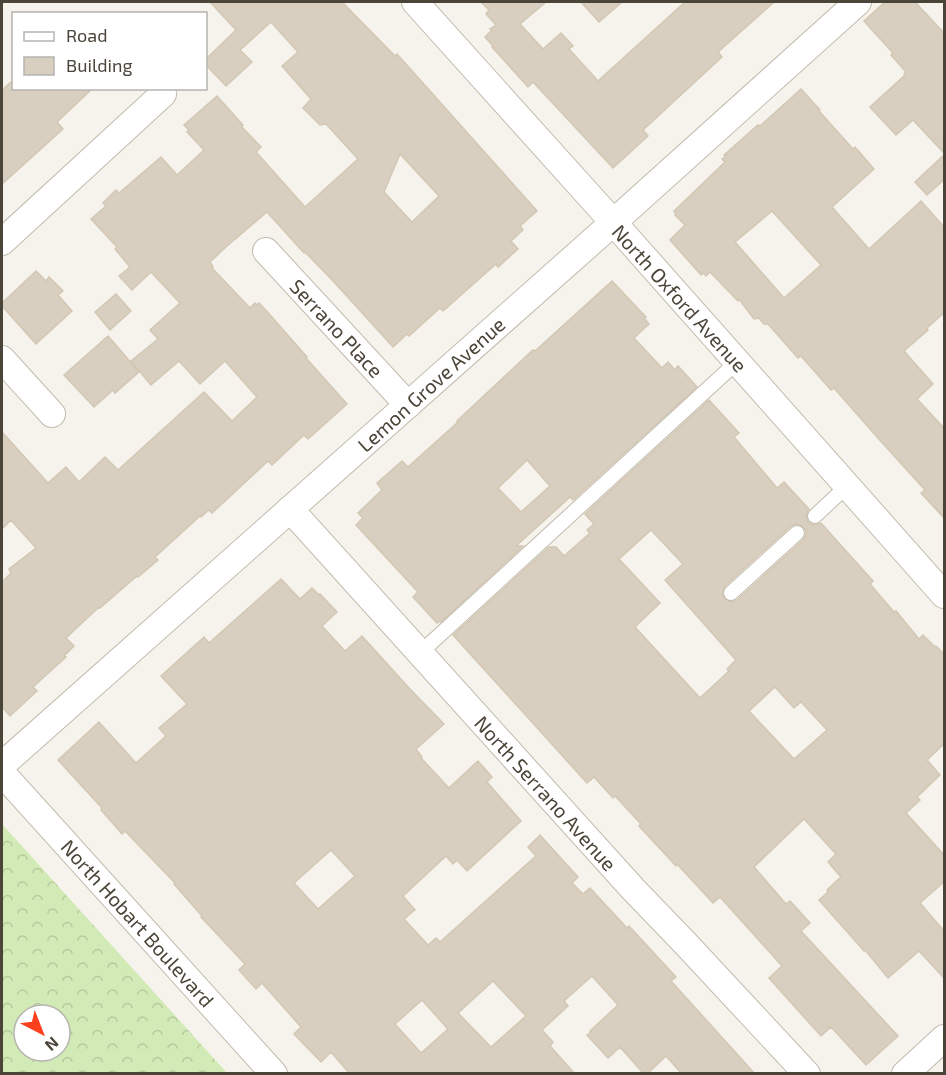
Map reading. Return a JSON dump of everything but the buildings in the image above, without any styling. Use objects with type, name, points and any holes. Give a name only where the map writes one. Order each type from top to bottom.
[{"type":"street","name":"North Oxford Avenue","points":[[415,2],[945,595]]},
{"type":"street","name":"Lemon Grove Avenue","points":[[2,765],[858,2]]},
{"type":"street","points":[[2,242],[163,94]]},
{"type":"street","name":"Serrano Place","points":[[266,252],[408,405]]},
{"type":"street","points":[[2,360],[52,414]]},
{"type":"street","name":"North Serrano Avenue","points":[[290,509],[633,889],[807,1074]]},
{"type":"street","name":"North Hobart Boulevard","points":[[2,773],[274,1074]]},
{"type":"street","points":[[905,1074],[945,1038]]},
{"type":"lane","points":[[420,653],[737,362]]},
{"type":"lane","points":[[815,516],[847,486]]},
{"type":"lane","points":[[731,593],[797,533]]},
{"type":"green space","points":[[2,824],[227,1073],[2,1073]]}]
